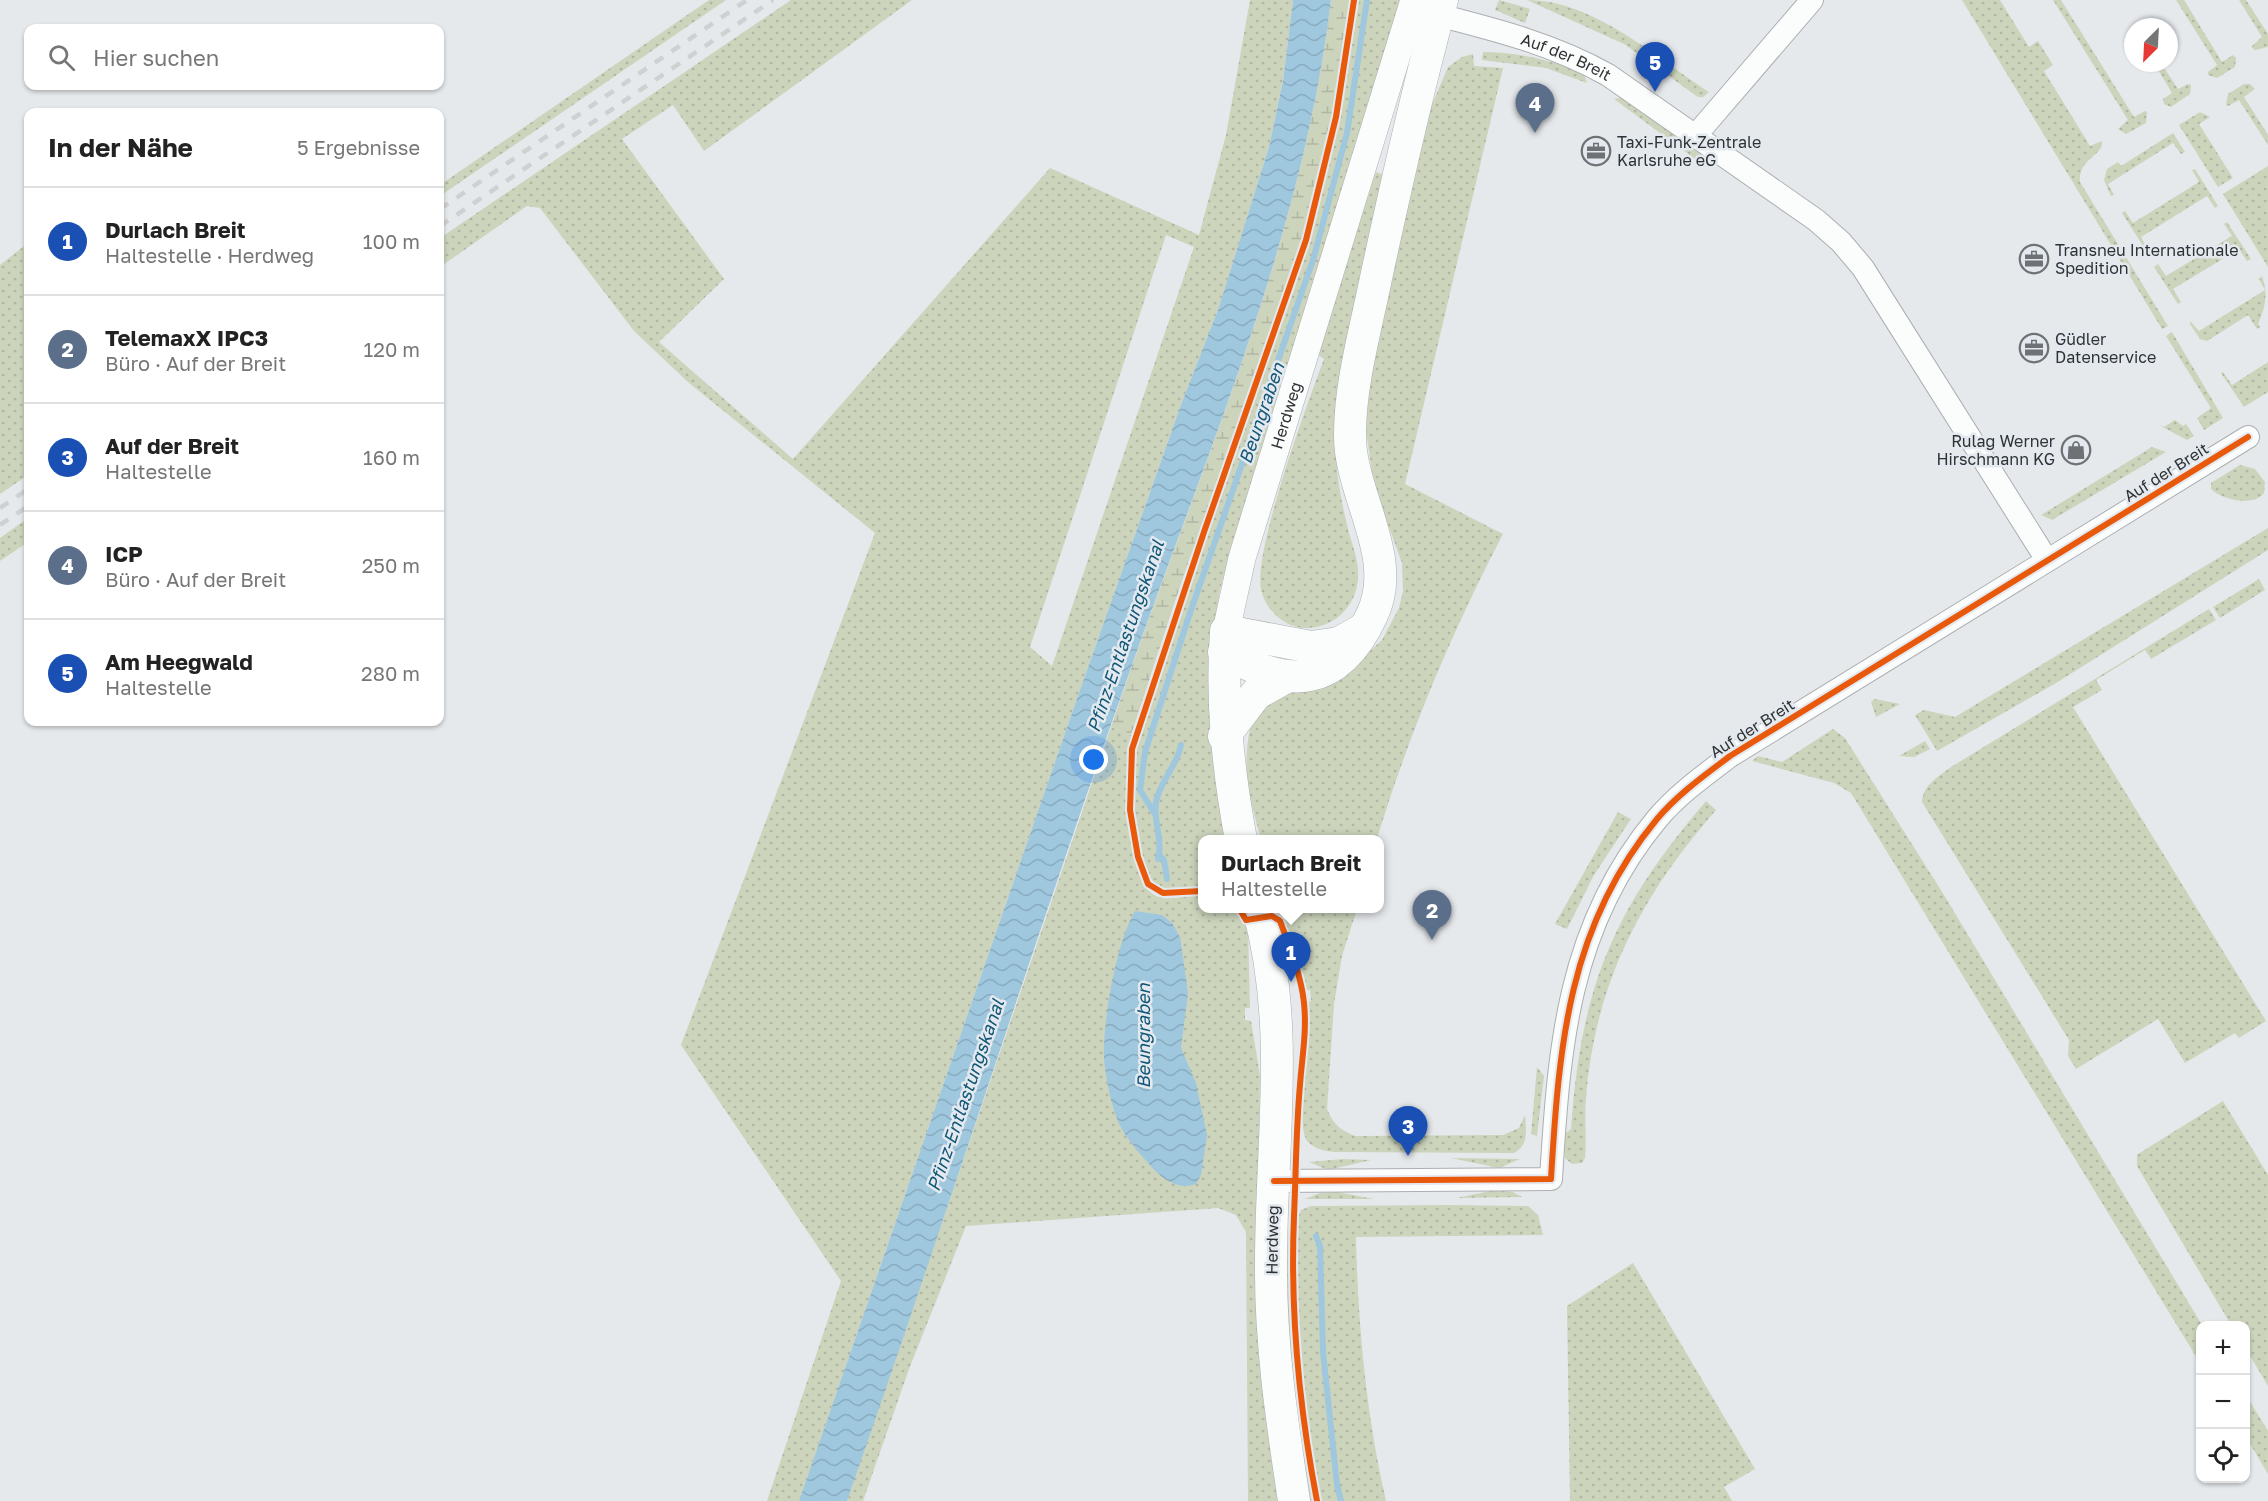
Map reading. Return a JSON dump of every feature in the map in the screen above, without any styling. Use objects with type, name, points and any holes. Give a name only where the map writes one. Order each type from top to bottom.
[{"type":"main road","points":[[1225,642],[1263,672],[1286,677],[1314,674],[1333,667],[1350,654],[1378,600],[1380,563],[1351,457],[1350,434],[1354,391],[1431,5]]},
{"type":"main road","points":[[1225,642],[1311,647],[1339,643],[1363,630]]},
{"type":"main road","name":"Herdweg","points":[[1225,642],[1224,736],[1240,835]]},
{"type":"main road","points":[[1224,736],[1256,694],[1286,677]]},
{"type":"main road","name":"Herdweg","points":[[1259,913],[1271,968],[1278,1034],[1279,1094],[1270,1261],[1278,1382],[1294,1501]]},
{"type":"street","points":[[1696,135],[1812,0]]},
{"type":"street","name":"Auf der Breit","points":[[1431,5],[1577,57],[1608,75],[1696,135],[1816,220],[1863,268],[2047,560]]},
{"type":"street","name":"Herdweg","points":[[1225,642],[1242,558],[1431,5]]},
{"type":"street","name":"Auf der Breit","points":[[1274,1181],[1551,1179],[1561,1050],[1568,1002],[1579,963],[1596,920],[1623,868],[1658,817],[1692,785],[1730,756],[2248,437]]},
{"type":"green space","points":[[709,0],[726,0],[444,193],[444,182]]},
{"type":"green space","points":[[791,0],[912,0],[704,151],[673,105],[622,139],[724,279],[659,342],[793,459],[1050,168],[1199,235],[1226,135],[1250,0],[1293,0],[1283,81],[1269,147],[1218,310],[1182,402],[1080,690],[799,1501],[767,1501],[841,1281],[681,1045],[875,533],[689,383],[634,331],[540,208],[527,206],[444,264],[444,235]],"holes":[[[1166,235],[1194,247],[1052,666],[1030,647]]]},
{"type":"green space","points":[[1331,0],[1352,0],[1327,144],[1309,214],[1265,353],[1190,558],[1131,735],[1111,727],[1240,368],[1269,278],[1295,187],[1316,94]]},
{"type":"green space","points":[[1359,0],[1403,0],[1231,548],[1220,590],[1210,651],[1231,835],[1198,835],[1198,886],[1161,889],[1148,876],[1136,832],[1131,789],[1134,751],[1205,537],[1294,290],[1316,217],[1341,113]]},
{"type":"green space","points":[[1499,0],[1530,9],[1525,23],[1495,10]]},
{"type":"green space","points":[[1527,0],[1552,3],[1600,20],[1646,48],[1709,92],[1703,97],[1698,97],[1624,44]]},
{"type":"green space","points":[[1962,0],[2000,0],[2029,47],[2038,41],[2053,65],[2044,71],[2090,146],[2102,141],[2102,146],[2083,168],[2080,182],[2168,326],[2162,329]]},
{"type":"green space","points":[[2053,0],[2061,0],[2134,117],[2147,112],[2146,123],[2126,134],[2118,129],[2128,120]]},
{"type":"green space","points":[[2176,0],[2184,0],[2222,62],[2233,55],[2236,58],[2235,67],[2217,78],[2208,75],[2208,72],[2217,65]]},
{"type":"green space","points":[[2239,0],[2246,0],[2268,34],[2268,47],[2255,50],[2251,47],[2262,37]]},
{"type":"green space","points":[[1483,52],[1509,53],[1547,61],[1584,74],[1587,83],[1546,68],[1482,60]]},
{"type":"green space","points":[[1473,54],[1474,66],[1503,68],[1405,484],[1503,534],[1466,608],[1417,722],[1378,835],[1260,835],[1249,786],[1247,752],[1249,735],[1261,700],[1356,664],[1382,640],[1399,608],[1403,591],[1402,563],[1374,486],[1366,431],[1368,381],[1428,114],[1448,67],[1462,57]]},
{"type":"green space","points":[[2159,72],[2167,72],[2178,89],[2188,84],[2191,85],[2190,94],[2171,107],[2164,104],[2163,99],[2172,93]]},
{"type":"green space","points":[[2244,84],[2250,84],[2255,89],[2244,97],[2268,135],[2268,145],[2239,100],[2226,105],[2228,94]]},
{"type":"green space","points":[[1623,97],[1711,161],[1706,167],[1614,99]]},
{"type":"green space","points":[[2200,112],[2210,117],[2199,124],[2233,178],[2218,187],[2179,125]]},
{"type":"green space","points":[[2173,133],[2185,152],[2181,154],[2173,143],[2108,184],[2114,195],[2111,196],[2104,180],[2107,169],[2118,162],[2121,166]]},
{"type":"green space","points":[[2268,166],[2268,267],[2223,194]]},
{"type":"green space","points":[[2195,169],[2218,206],[2215,208],[2207,196],[2141,237],[2147,248],[2145,249],[2122,213],[2125,211],[2133,223],[2199,182],[2192,170]]},
{"type":"green space","points":[[1376,172],[1389,177],[1340,416],[1336,448],[1342,501],[1358,565],[1357,586],[1346,610],[1332,621],[1315,627],[1298,627],[1284,621],[1271,611],[1263,597],[1261,570],[1265,543],[1306,407],[1324,359],[1317,354]]},
{"type":"green space","points":[[2227,222],[2251,259],[2247,261],[2239,249],[2173,289],[2181,302],[2178,304],[2154,267],[2158,264],[2166,276],[2232,236],[2224,224]]},
{"type":"green space","points":[[24,246],[24,478],[0,494],[0,265]]},
{"type":"green space","points":[[2262,276],[2265,289],[2259,279]]},
{"type":"green space","points":[[2265,290],[2263,311],[2258,324],[2260,327],[2257,329],[2248,315],[2207,341],[2200,339],[2190,321],[2199,331]]},
{"type":"green space","points":[[2172,332],[2223,418],[2204,430],[2197,418],[2211,408],[2166,336]]},
{"type":"green space","points":[[2268,362],[2268,392],[2244,407],[2221,373],[2223,372],[2232,385]]},
{"type":"green space","points":[[2175,420],[2183,426],[2186,424],[2194,436],[2187,440],[2157,424],[2164,427]]},
{"type":"green space","points":[[2152,447],[2166,452],[2052,520],[2041,515]]},
{"type":"green space","points":[[2240,465],[2255,469],[2265,482],[2264,493],[2253,500],[2246,501],[2230,499],[2211,489],[2211,483]]},
{"type":"green space","points":[[24,521],[24,545],[0,561],[0,538]]},
{"type":"green space","points":[[2268,528],[2268,550],[2056,683],[1937,751],[1915,715],[1924,710],[1955,717]]},
{"type":"green space","points":[[2259,579],[2265,590],[2220,618],[2213,607]]},
{"type":"green space","points":[[2209,609],[2216,620],[2151,659],[2145,650],[2096,680],[2102,690],[2073,707],[2266,1021],[2239,1038],[2235,1033],[2185,1063],[2158,1019],[2076,1069],[2068,1056],[2069,1040],[1922,802],[1923,796],[1932,782],[1951,767]]},
{"type":"green space","points":[[1875,699],[1900,704],[1876,717],[1871,702]]},
{"type":"green space","points":[[1111,727],[1131,735],[1128,772],[1129,822],[1137,869],[1145,886],[1161,898],[1198,895],[1198,913],[1237,913],[1248,928],[1250,1008],[1245,1008],[1245,1020],[1251,1021],[1260,1076],[1259,1129],[1263,1130],[1286,1501],[1248,1501],[1246,1232],[1236,1215],[1218,1208],[966,1226],[909,1369],[863,1501],[847,1501]]},
{"type":"green space","points":[[1833,729],[1845,738],[1944,895],[2200,1321],[2196,1321],[2196,1356],[1851,793],[1834,783],[1752,761],[1758,756],[1782,762]]},
{"type":"green space","points":[[1925,741],[1930,749],[1914,757],[1899,756]]},
{"type":"green space","points":[[1706,801],[1716,810],[1665,875],[1626,943],[1611,979],[1591,1056],[1585,1106],[1585,1158],[1582,1163],[1572,1164],[1565,1158],[1564,1134],[1571,1129],[1583,1033],[1607,952],[1647,878]]},
{"type":"green space","points":[[1618,812],[1631,819],[1594,875],[1567,929],[1555,924]]},
{"type":"green space","points":[[1279,913],[1356,913],[1342,956],[1334,1004],[1327,1109],[1332,1119],[1338,1126],[1355,1136],[1503,1135],[1519,1128],[1525,1115],[1525,1137],[1522,1146],[1514,1153],[1334,1152],[1317,1148],[1308,1142],[1304,1133],[1302,1099],[1306,1002],[1311,1001],[1310,990],[1305,990]]},
{"type":"green space","points":[[1537,1067],[1544,1076],[1537,1136],[1531,1134]]},
{"type":"green space","points":[[2223,1101],[2268,1175],[2268,1386],[2250,1356],[2250,1321],[2229,1321],[2137,1166],[2137,1155]]},
{"type":"green space","points":[[1451,1158],[1520,1159],[1499,1168]]},
{"type":"green space","points":[[1343,1159],[1371,1160],[1328,1170],[1309,1162]]},
{"type":"green space","points":[[1495,1190],[1513,1192],[1522,1197],[1457,1198]]},
{"type":"green space","points":[[1337,1192],[1374,1199],[1305,1199],[1320,1193]]},
{"type":"green space","points":[[1311,1206],[1528,1206],[1538,1215],[1543,1235],[1356,1237],[1364,1370],[1373,1436],[1386,1501],[1322,1501],[1309,1430],[1300,1359],[1297,1251],[1301,1210]]},
{"type":"green space","points":[[1292,1210],[1289,1284],[1293,1366],[1303,1448],[1314,1501],[1308,1501],[1297,1431],[1290,1361],[1287,1255],[1289,1220]]},
{"type":"green space","points":[[1633,1263],[1755,1469],[1724,1487],[1732,1501],[1570,1501],[1567,1306]]},
{"type":"green space","points":[[2250,1402],[2268,1431],[2268,1474],[2250,1444]]},
{"type":"water","name":"Pfinz-Entlastungskanal","points":[[1293,0],[1331,0],[1317,88],[1298,175],[1247,346],[1090,784],[847,1501],[799,1501],[1080,690],[1182,402],[1218,310],[1269,147],[1283,81]]},
{"type":"water","points":[[1135,911],[1162,915],[1172,923],[1180,937],[1188,993],[1181,1048],[1196,1083],[1207,1135],[1201,1175],[1196,1184],[1189,1186],[1182,1186],[1164,1178],[1135,1147],[1119,1123],[1108,1087],[1104,1041],[1108,1003],[1122,942]]},
{"type":"waterway","name":"Beungraben","points":[[1156,816],[1140,790],[1145,752],[1190,613],[1313,260],[1347,133],[1367,0]]},
{"type":"waterway","name":"Beungraben","points":[[1158,859],[1156,802],[1181,745]]},
{"type":"waterway","points":[[1159,855],[1164,860],[1167,879]]},
{"type":"waterway","name":"Beungraben","points":[[1316,1236],[1320,1246],[1323,1352],[1337,1485],[1341,1501]]},
{"type":"railway","points":[[444,206],[747,0]]},
{"type":"railway","points":[[444,223],[773,0]]},
{"type":"railway","points":[[0,508],[24,492]]},
{"type":"railway","points":[[0,525],[24,509]]},
{"type":"cycle path","points":[[1198,891],[1163,893],[1148,884],[1138,857],[1130,810],[1132,749],[1204,532],[1306,240],[1336,117],[1354,0]]},
{"type":"cycle path","points":[[1274,1181],[1551,1179],[1558,1082],[1565,1035],[1586,945],[1604,902],[1627,860],[1665,810],[1692,785],[1730,756],[2248,437]]},
{"type":"cycle path","points":[[1242,913],[1246,920],[1272,916],[1280,921],[1303,993],[1305,1034],[1296,1151],[1293,1288],[1301,1395],[1317,1501]]},
{"type":"place","name":"Am Heegwald","points":[[1655,92]]},
{"type":"place","name":"ICP","points":[[1535,133]]},
{"type":"place","name":"Taxi-Funk-Zentrale Karlsruhe eG","points":[[1596,151]]},
{"type":"place","name":"Transneu Internationale Spedition","points":[[2034,259]]},
{"type":"place","name":"Güdler Datenservice","points":[[2034,348]]},
{"type":"place","name":"Rulag Werner Hirschmann KG","points":[[2076,450]]},
{"type":"place","name":"TelemaxX IPC3","points":[[1432,940]]},
{"type":"place","name":"Durlach Breit","points":[[1291,982]]},
{"type":"place","name":"Auf der Breit","points":[[1408,1156]]}]
